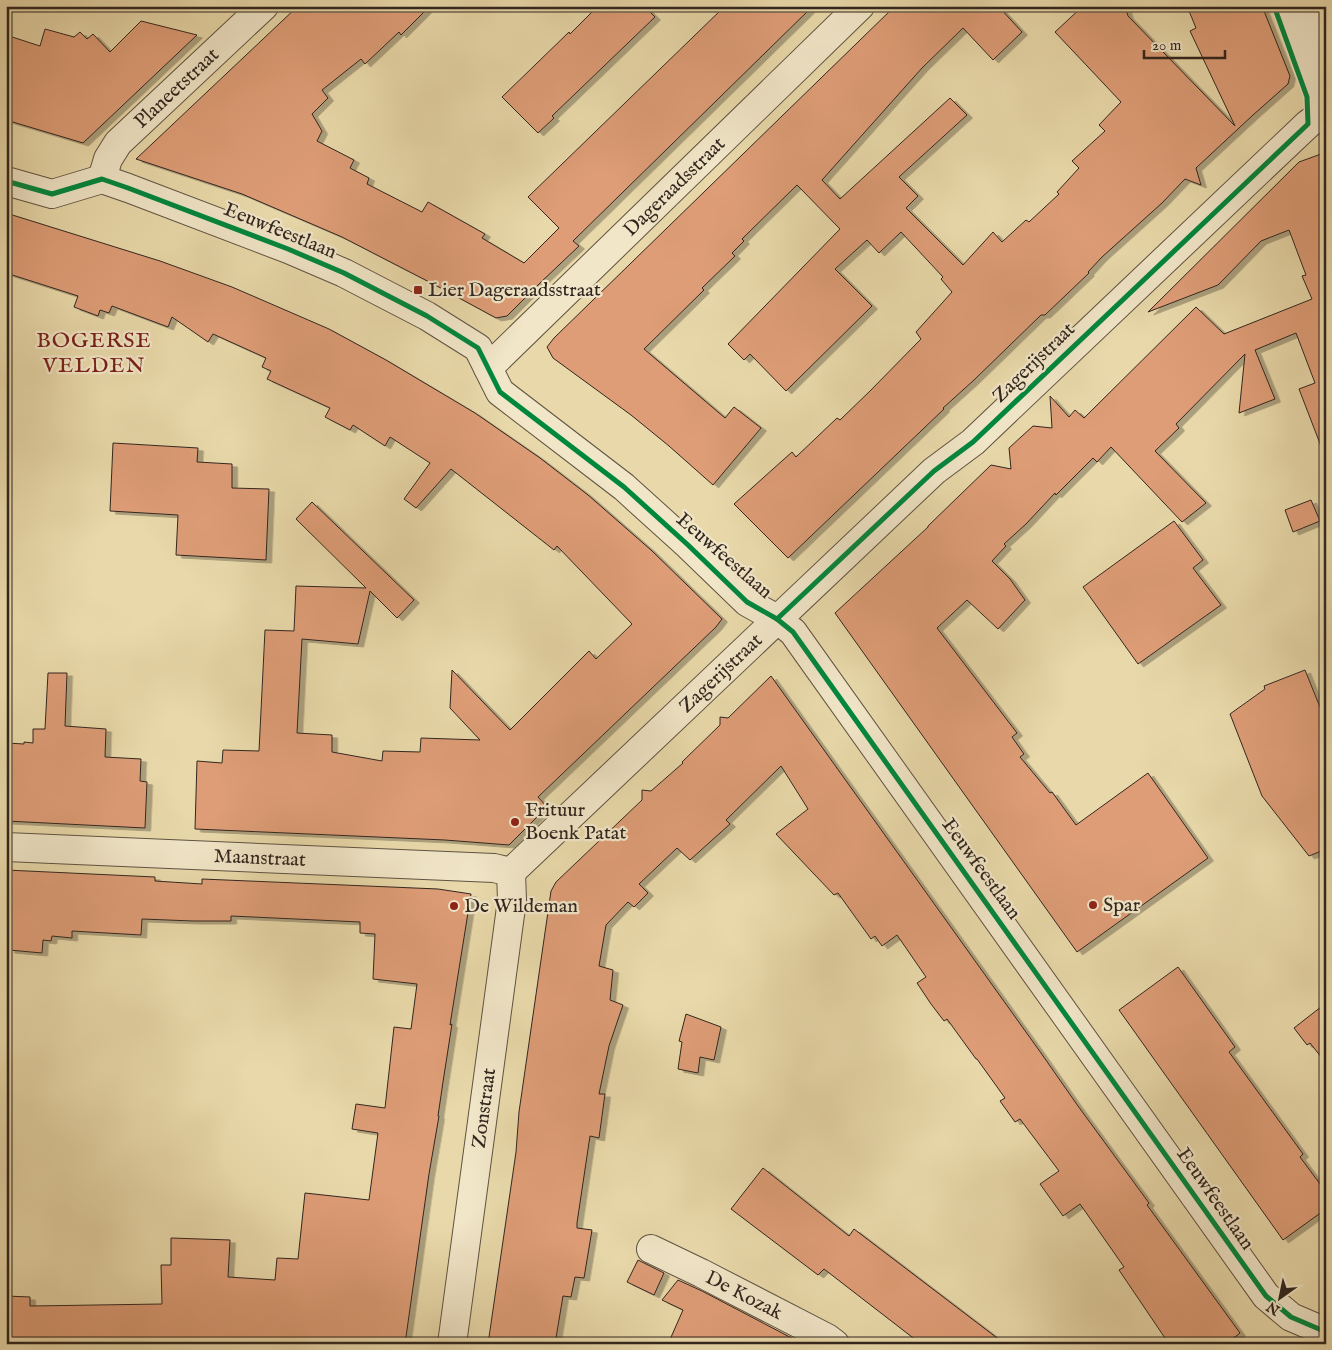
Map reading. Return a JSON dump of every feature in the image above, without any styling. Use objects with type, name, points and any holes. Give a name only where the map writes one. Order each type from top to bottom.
[{"type":"street","name":"Planeetstraat","points":[[102,179],[108,159],[118,143],[264,6]]},
{"type":"street","name":"Dageraadsstraat","points":[[488,368],[860,6]]},
{"type":"street","name":"Zagerijstraat","points":[[511,872],[934,471],[973,442],[1308,124],[1319,116],[1324,105],[1288,6]]},
{"type":"street","points":[[1311,6],[1326,44]]},
{"type":"street","points":[[6,181],[52,194],[102,179]]},
{"type":"street","name":"Eeuwfeestlaan","points":[[102,179],[207,217],[344,274],[428,316],[478,348],[500,392],[624,487],[747,602],[777,619],[793,632],[1266,1296],[1291,1317],[1326,1332]]},
{"type":"street","name":"Maanstraat","points":[[6,847],[494,868],[511,872]]},
{"type":"street","name":"Zonstraat","points":[[452,1344],[512,900],[511,872]]},
{"type":"street","name":"De Kozak","points":[[652,1249],[827,1338],[835,1344]]},
{"type":"building","points":[[298,6],[430,6],[401,35],[399,32],[365,64],[361,59],[322,90],[328,98],[312,114],[322,131],[317,141],[354,160],[350,168],[369,178],[367,184],[422,212],[428,202],[485,234],[482,238],[524,263],[559,228],[528,197],[725,6],[813,6],[573,241],[579,246],[507,316],[496,318],[342,237],[242,194],[136,159]]},
{"type":"building","points":[[598,6],[644,6],[655,17],[552,116],[554,118],[538,133],[502,97]]},
{"type":"building","points":[[895,6],[998,6],[1022,32],[993,60],[963,28],[922,68],[822,180],[840,199],[950,98],[967,115],[899,177],[918,196],[906,208],[963,265],[993,232],[1002,242],[1026,220],[1029,222],[1059,194],[1057,192],[1079,168],[1072,161],[1105,131],[1099,125],[1121,102],[1055,32],[1083,6],[1125,6],[1128,16],[1235,126],[1190,31],[1196,28],[1187,6],[1262,6],[1290,76],[1288,84],[1196,168],[1201,185],[1185,179],[1162,203],[1102,257],[1089,273],[1045,315],[1041,315],[788,558],[734,504],[792,452],[796,457],[837,418],[840,420],[870,391],[921,339],[916,332],[952,292],[941,279],[943,277],[901,232],[879,253],[867,240],[835,269],[872,306],[786,391],[750,354],[744,360],[728,344],[840,229],[797,185],[742,239],[744,241],[732,253],[735,256],[702,288],[704,290],[644,349],[725,418],[734,407],[761,428],[713,485],[631,415],[553,358],[547,347],[554,338]]},
{"type":"building","points":[[141,21],[197,35],[83,143],[6,120],[6,35],[40,46],[45,29],[74,37],[80,32],[87,39],[93,34],[110,52]]},
{"type":"building","points":[[1321,154],[1326,167],[1326,453],[1324,454],[1299,389],[1315,383],[1296,333],[1255,350],[1275,399],[1239,413],[1245,354],[1176,424],[1179,428],[1155,451],[1206,503],[1182,522],[1111,447],[1097,462],[1093,458],[1056,495],[1055,493],[1004,544],[1006,546],[992,561],[1010,579],[1025,600],[998,629],[967,600],[937,628],[1017,733],[1012,737],[1024,754],[1020,757],[1050,793],[1052,792],[1076,825],[1148,773],[1208,858],[1077,952],[835,613],[928,527],[991,465],[1011,469],[1009,448],[1033,426],[1052,428],[1050,396],[1069,417],[1075,410],[1084,418],[1196,307],[1224,334],[1312,299],[1302,276],[1306,275],[1289,230],[1261,241],[1218,285],[1148,312],[1299,162]]},
{"type":"building","points":[[6,213],[160,261],[232,287],[329,329],[386,360],[475,413],[540,458],[588,495],[651,550],[722,619],[716,627],[538,797],[547,807],[509,845],[445,840],[195,829],[197,761],[222,763],[223,750],[259,751],[265,630],[294,631],[296,586],[366,588],[296,519],[312,502],[414,600],[397,618],[370,591],[358,644],[302,639],[297,733],[332,735],[332,752],[382,761],[383,751],[420,752],[421,738],[480,740],[450,708],[452,670],[510,730],[589,651],[596,659],[632,624],[557,546],[554,550],[451,469],[416,508],[404,499],[430,463],[390,437],[385,446],[353,425],[350,430],[325,417],[330,408],[267,379],[271,371],[262,367],[266,358],[213,334],[208,342],[172,317],[168,327],[112,306],[109,313],[100,310],[98,316],[74,307],[78,296],[6,273]]},
{"type":"building","points":[[113,443],[198,448],[197,462],[232,464],[232,488],[269,489],[266,560],[176,555],[178,515],[110,511]]},
{"type":"building","points":[[1311,500],[1320,521],[1293,532],[1285,510]]},
{"type":"building","points":[[1174,521],[1203,560],[1193,568],[1221,605],[1138,664],[1083,587]]},
{"type":"building","points":[[1305,670],[1326,722],[1326,849],[1309,856],[1262,796],[1230,714],[1265,689],[1264,686]]},
{"type":"building","points":[[48,673],[67,673],[65,726],[106,729],[105,757],[141,759],[140,781],[147,782],[145,828],[6,821],[6,743],[33,743],[33,729],[45,729]]},
{"type":"building","points":[[771,676],[1240,1333],[1226,1344],[1169,1344],[1119,1270],[1124,1267],[1080,1204],[1063,1216],[1040,1184],[1059,1171],[1020,1119],[1015,1122],[1000,1101],[1005,1098],[947,1019],[944,1021],[931,1004],[917,983],[926,977],[897,935],[882,946],[875,936],[871,939],[838,893],[834,895],[776,834],[808,809],[781,766],[726,820],[730,824],[690,860],[677,848],[639,884],[648,893],[634,907],[628,902],[606,925],[599,966],[613,970],[610,1000],[623,1005],[609,1046],[599,1094],[605,1094],[599,1138],[590,1136],[577,1223],[577,1228],[592,1230],[584,1278],[575,1277],[571,1297],[563,1296],[555,1344],[488,1344],[551,891],[556,882],[642,800],[642,790],[651,791],[683,763],[720,725],[720,717],[728,718]]},
{"type":"building","points":[[6,870],[155,877],[155,881],[202,884],[202,879],[438,889],[471,894],[450,1025],[452,1024],[405,1344],[6,1344],[6,1296],[30,1297],[30,1306],[162,1304],[161,1265],[171,1265],[171,1238],[230,1240],[228,1277],[275,1280],[277,1258],[298,1259],[305,1193],[369,1200],[378,1133],[352,1129],[356,1104],[385,1108],[394,1027],[411,1029],[417,984],[373,979],[375,934],[360,933],[360,922],[231,916],[231,921],[142,919],[141,935],[72,931],[72,938],[52,936],[51,941],[43,940],[42,953],[9,950],[10,935],[6,934]]},
{"type":"building","points":[[1178,967],[1235,1047],[1229,1052],[1303,1154],[1300,1157],[1326,1192],[1326,1209],[1283,1240],[1119,1010]]},
{"type":"building","points":[[1326,1003],[1326,1063],[1310,1043],[1307,1045],[1294,1028]]},
{"type":"building","points":[[686,1014],[721,1027],[714,1060],[700,1057],[698,1073],[678,1069],[682,1042],[679,1041]]},
{"type":"building","points":[[763,1168],[849,1236],[854,1229],[1005,1344],[921,1344],[824,1269],[818,1275],[731,1209]]},
{"type":"building","points":[[638,1260],[664,1273],[654,1295],[627,1282]]},
{"type":"building","points":[[678,1280],[803,1344],[668,1344],[683,1310],[662,1300]]},
{"type":"cycle path","points":[[777,619],[934,471],[973,442],[1308,124],[1307,97],[1274,6]]},
{"type":"cycle path","points":[[6,181],[52,194],[102,179],[128,188],[288,249],[344,273],[427,316],[478,348],[500,392],[624,487],[747,602],[777,619],[793,632],[1266,1296],[1291,1317],[1326,1332]]},
{"type":"place","name":"Lier Dageraadsstraat","points":[[418,290]]},
{"type":"place","name":"Frituur Boenk Patat","points":[[515,822]]},
{"type":"place","name":"Spar","points":[[1093,905]]},
{"type":"place","name":"De Wildeman","points":[[454,906]]},
{"type":"district","name":"BOGERSE VELDEN","points":[[94,354]]}]
